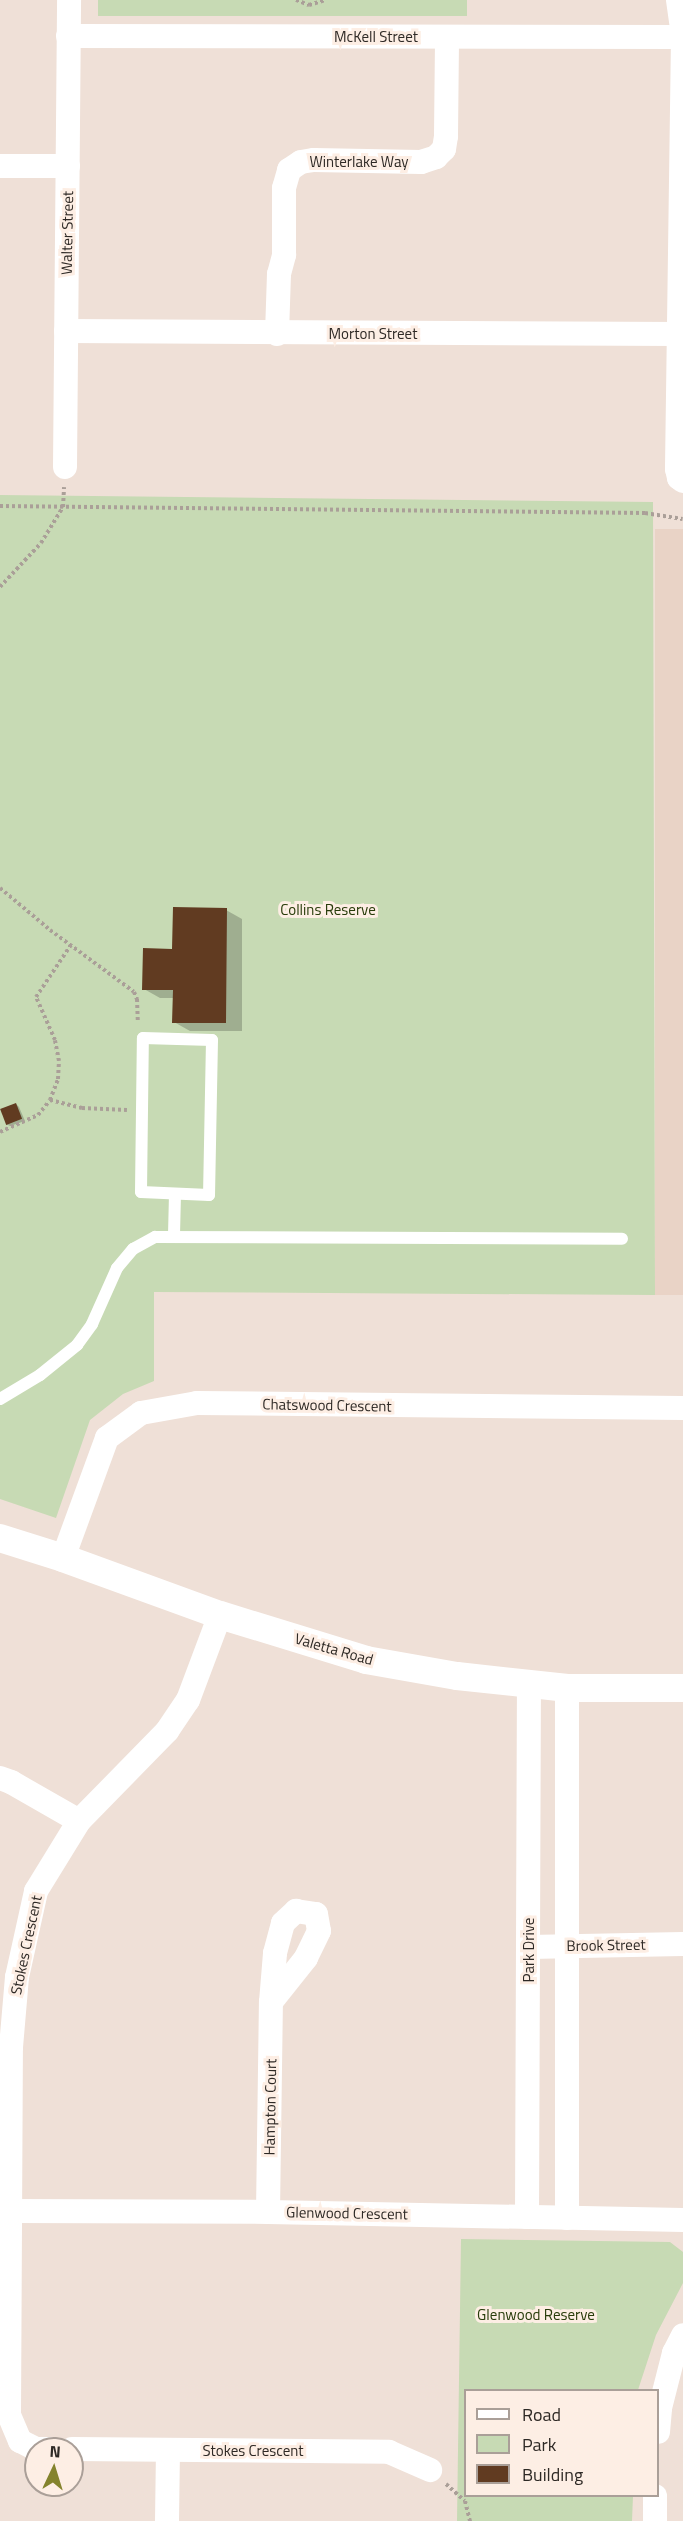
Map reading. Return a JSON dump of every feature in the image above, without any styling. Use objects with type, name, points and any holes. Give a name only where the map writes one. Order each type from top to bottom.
[{"type":"street","name":"Walter Street","points":[[65,467],[69,0]]},
{"type":"street","points":[[678,0],[683,37],[677,469],[679,478],[683,481]]},
{"type":"street","name":"McKell Street","points":[[69,36],[683,37]]},
{"type":"street","name":"Winterlake Way","points":[[277,334],[279,274],[284,255],[284,188],[289,170],[301,162],[314,160],[421,162],[436,157],[444,149],[446,136],[447,37]]},
{"type":"street","points":[[0,166],[68,166]]},
{"type":"street","name":"Morton Street","points":[[66,331],[277,334],[679,334]]},
{"type":"street","name":"Chatswood Crescent","points":[[63,1558],[107,1438],[141,1413],[196,1403],[683,1408]]},
{"type":"street","name":"Valetta Road","points":[[0,1538],[63,1558],[220,1615],[366,1660],[457,1676],[567,1688],[683,1688]]},
{"type":"street","name":"Stokes Crescent","points":[[24,2443],[20,2441],[9,2415],[11,2047],[17,1977],[36,1891],[79,1821],[167,1731],[189,1700],[220,1615]]},
{"type":"street","name":"Park Drive","points":[[527,2217],[529,1684]]},
{"type":"street","points":[[567,1688],[567,2218]]},
{"type":"street","points":[[0,1778],[79,1821]]},
{"type":"street","name":"Brook Street","points":[[529,1947],[683,1944]]},
{"type":"street","name":"Hampton Court","points":[[268,2212],[271,2002]]},
{"type":"street","name":"Glenwood Crescent","points":[[10,2211],[268,2212],[683,2220]]},
{"type":"street","points":[[659,2416],[671,2364],[683,2335]]},
{"type":"street","name":"Stokes Crescent","points":[[84,2449],[389,2452],[430,2470]]},
{"type":"street","points":[[167,2521],[168,2451]]},
{"type":"street","points":[[655,2497],[655,2521]]},
{"type":"lane","points":[[142,1038],[212,1040],[209,1195],[141,1192],[142,1038]]},
{"type":"lane","points":[[174,1235],[175,1195]]},
{"type":"lane","points":[[0,1399],[40,1375],[77,1345],[92,1324],[117,1268],[133,1249],[155,1237],[174,1235],[622,1239]]},
{"type":"path","points":[[296,0],[309,5],[325,0]]},
{"type":"path","points":[[0,507],[645,513],[683,519]]},
{"type":"path","points":[[0,587],[41,543],[63,507]]},
{"type":"path","points":[[0,888],[134,992],[142,1038]]},
{"type":"path","points":[[0,1132],[38,1115],[50,1100],[58,1079],[59,1060],[55,1040],[36,997],[71,945]]},
{"type":"path","points":[[50,1100],[82,1108],[130,1110]]},
{"type":"path","points":[[430,2470],[465,2501],[470,2521]]},
{"type":"shaded area","points":[[655,529],[683,529],[683,1295],[655,1295]]},
{"type":"green space","points":[[98,0],[467,0],[467,16],[98,16]]},
{"type":"green space","name":"Collins Reserve","points":[[0,495],[653,502],[655,1295],[154,1292],[154,1381],[123,1394],[90,1420],[56,1518],[0,1499]]},
{"type":"green space","name":"Glenwood Reserve","points":[[461,2239],[670,2242],[683,2252],[683,2283],[656,2335],[638,2389],[464,2389],[464,2497],[633,2497],[632,2521],[457,2521]]},
{"type":"building","points":[[173,907],[227,908],[226,1023],[172,1023],[173,990],[142,990],[143,948],[172,949]]},
{"type":"building","points":[[16,1103],[22,1119],[6,1125],[0,1109]]}]
